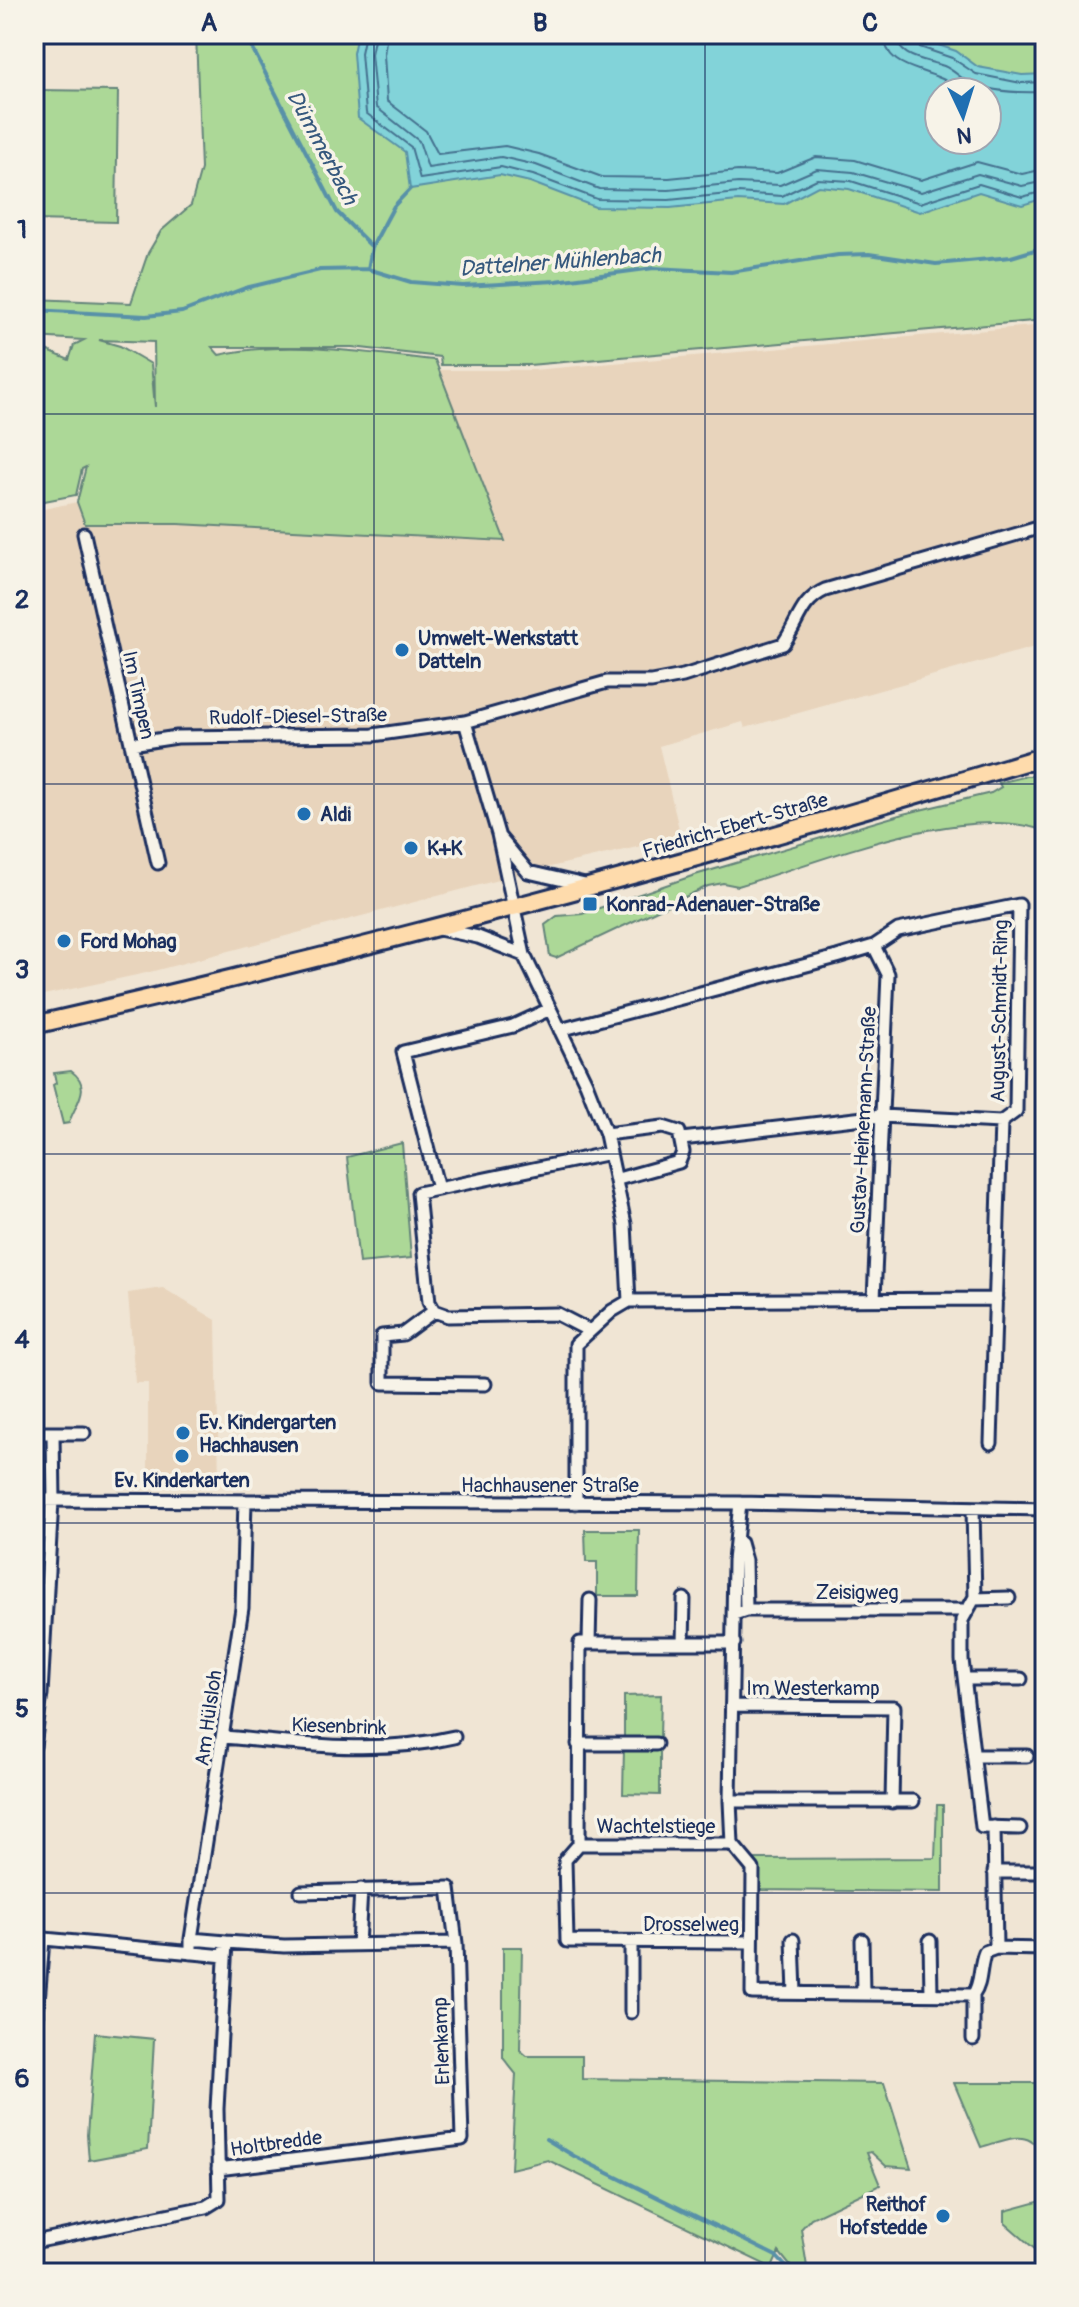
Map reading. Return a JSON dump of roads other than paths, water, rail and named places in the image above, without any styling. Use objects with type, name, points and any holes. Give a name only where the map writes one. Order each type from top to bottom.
[{"type":"main road","name":"Friedrich-Ebert-Straße","points":[[34,1025],[435,929],[1045,756]]},
{"type":"street","name":"Rudolf-Diesel-Straße","points":[[131,744],[177,737],[373,735],[465,722],[607,682],[651,682],[770,651],[791,633],[811,596],[825,590],[1045,526]]},
{"type":"street","name":"Im Timpen","points":[[84,534],[158,863]]},
{"type":"street","points":[[465,722],[498,834],[524,955],[606,1134],[618,1179],[629,1301]]},
{"type":"street","points":[[498,834],[528,872],[590,886]]},
{"type":"street","name":"August-Schmidt-Ring","points":[[560,1030],[874,946],[898,930],[1019,905],[1016,1111],[1001,1122],[991,1443]]},
{"type":"street","name":"Friedrich-Ebert-Straße","points":[[435,929],[478,937],[524,955]]},
{"type":"street","name":"Gustav-Heinemann-Straße","points":[[874,946],[888,974],[874,1299]]},
{"type":"street","points":[[438,1189],[403,1052],[513,1026],[548,1010]]},
{"type":"street","points":[[682,1139],[881,1116],[1001,1122]]},
{"type":"street","points":[[606,1134],[671,1127],[682,1139],[679,1162],[618,1179]]},
{"type":"street","points":[[590,1331],[557,1314],[448,1316],[434,1311],[429,1302],[418,1193],[610,1153]]},
{"type":"street","points":[[576,1503],[576,1344],[612,1311],[629,1301],[996,1299]]},
{"type":"street","points":[[434,1311],[403,1334],[382,1336],[382,1383],[485,1384]]},
{"type":"street","points":[[34,1433],[84,1433]]},
{"type":"street","points":[[34,1746],[41,1694],[53,1501],[53,1433]]},
{"type":"street","name":"Hachhausener Straße","points":[[34,1500],[740,1503],[1045,1509]]},
{"type":"street","name":"Am Hülsloh","points":[[191,1939],[242,1608],[245,1501]]},
{"type":"street","name":"Im Westerkamp","points":[[732,1844],[730,1801],[734,1643],[740,1612],[734,1561],[740,1503]]},
{"type":"street","points":[[973,1509],[974,1599],[962,1620],[965,1679],[982,1827],[1020,1828]]},
{"type":"street","points":[[974,1599],[1009,1598]]},
{"type":"street","points":[[683,1643],[684,1599]]},
{"type":"street","name":"Drosselweg","points":[[590,1600],[589,1643],[580,1643],[579,1844],[565,1860],[567,1941],[752,1942]]},
{"type":"street","name":"Zeisigweg","points":[[740,1612],[967,1610]]},
{"type":"street","points":[[589,1643],[734,1643]]},
{"type":"street","points":[[965,1679],[1021,1679]]},
{"type":"street","name":"Im Westerkamp","points":[[733,1706],[894,1707],[892,1802]]},
{"type":"street","name":"Kiesenbrink","points":[[224,1737],[336,1748],[419,1745],[454,1737]]},
{"type":"street","points":[[578,1744],[656,1744]]},
{"type":"street","points":[[975,1756],[1027,1756]]},
{"type":"street","points":[[730,1801],[913,1801]]},
{"type":"street","points":[[994,1827],[996,1948]]},
{"type":"street","name":"Wachtelstiege","points":[[579,1844],[732,1844]]},
{"type":"street","points":[[732,1844],[753,1869],[752,1993],[973,1995]]},
{"type":"street","points":[[994,1872],[1045,1872]]},
{"type":"street","name":"Erlenkamp","points":[[301,1892],[449,1888],[456,1943],[462,2139]]},
{"type":"street","points":[[358,1945],[361,1889]]},
{"type":"street","points":[[34,2052],[39,1938],[225,1956]]},
{"type":"street","points":[[191,1953],[191,1939],[358,1945],[456,1943]]},
{"type":"street","points":[[793,1940],[795,1993]]},
{"type":"street","points":[[862,1940],[863,1993]]},
{"type":"street","points":[[930,1941],[931,1994]]},
{"type":"street","points":[[218,2169],[217,2109],[226,1942]]},
{"type":"street","name":"Drosselweg","points":[[631,1943],[631,2012]]},
{"type":"street","points":[[973,2039],[973,1995],[978,1987],[980,1964],[985,1952],[996,1948],[1045,1949]]},
{"type":"street","name":"Holtbredde","points":[[34,2242],[206,2207],[219,2199],[218,2169],[462,2139]]},
{"type":"water","points":[[357,34],[906,34],[956,51],[978,67],[1022,75],[1045,74],[1045,198],[1022,205],[979,192],[920,212],[849,189],[818,186],[784,204],[738,201],[670,208],[595,207],[530,182],[500,175],[410,189],[405,152],[358,118],[353,53]]},
{"type":"waterway","name":"Dümmerbach","points":[[245,34],[337,212],[372,247],[368,269]]},
{"type":"waterway","points":[[372,247],[394,206],[410,189]]},
{"type":"waterway","name":"Dattelner Mühlenbach","points":[[34,310],[146,316],[182,312],[245,288],[320,270],[368,269],[411,282],[463,286],[556,281],[654,268],[731,272],[838,255],[869,254],[936,264],[1011,257],[1045,247]]},
{"type":"waterway","points":[[546,2139],[574,2156],[776,2256],[792,2273]]},
{"type":"place","name":"Umwelt-Werkstatt Datteln","points":[[402,650]]},
{"type":"place","name":"Aldi","points":[[304,814]]},
{"type":"place","name":"K+K","points":[[411,848]]},
{"type":"place","name":"Konrad-Adenauer-Straße","points":[[590,904]]},
{"type":"place","name":"Ford Mohag","points":[[64,941]]},
{"type":"place","name":"Ev. Kindergarten Hachhausen","points":[[183,1433]]},
{"type":"place","name":"Ev. Kinderkarten","points":[[182,1456]]},
{"type":"place","name":"Reithof Hofstedde","points":[[943,2216]]}]
